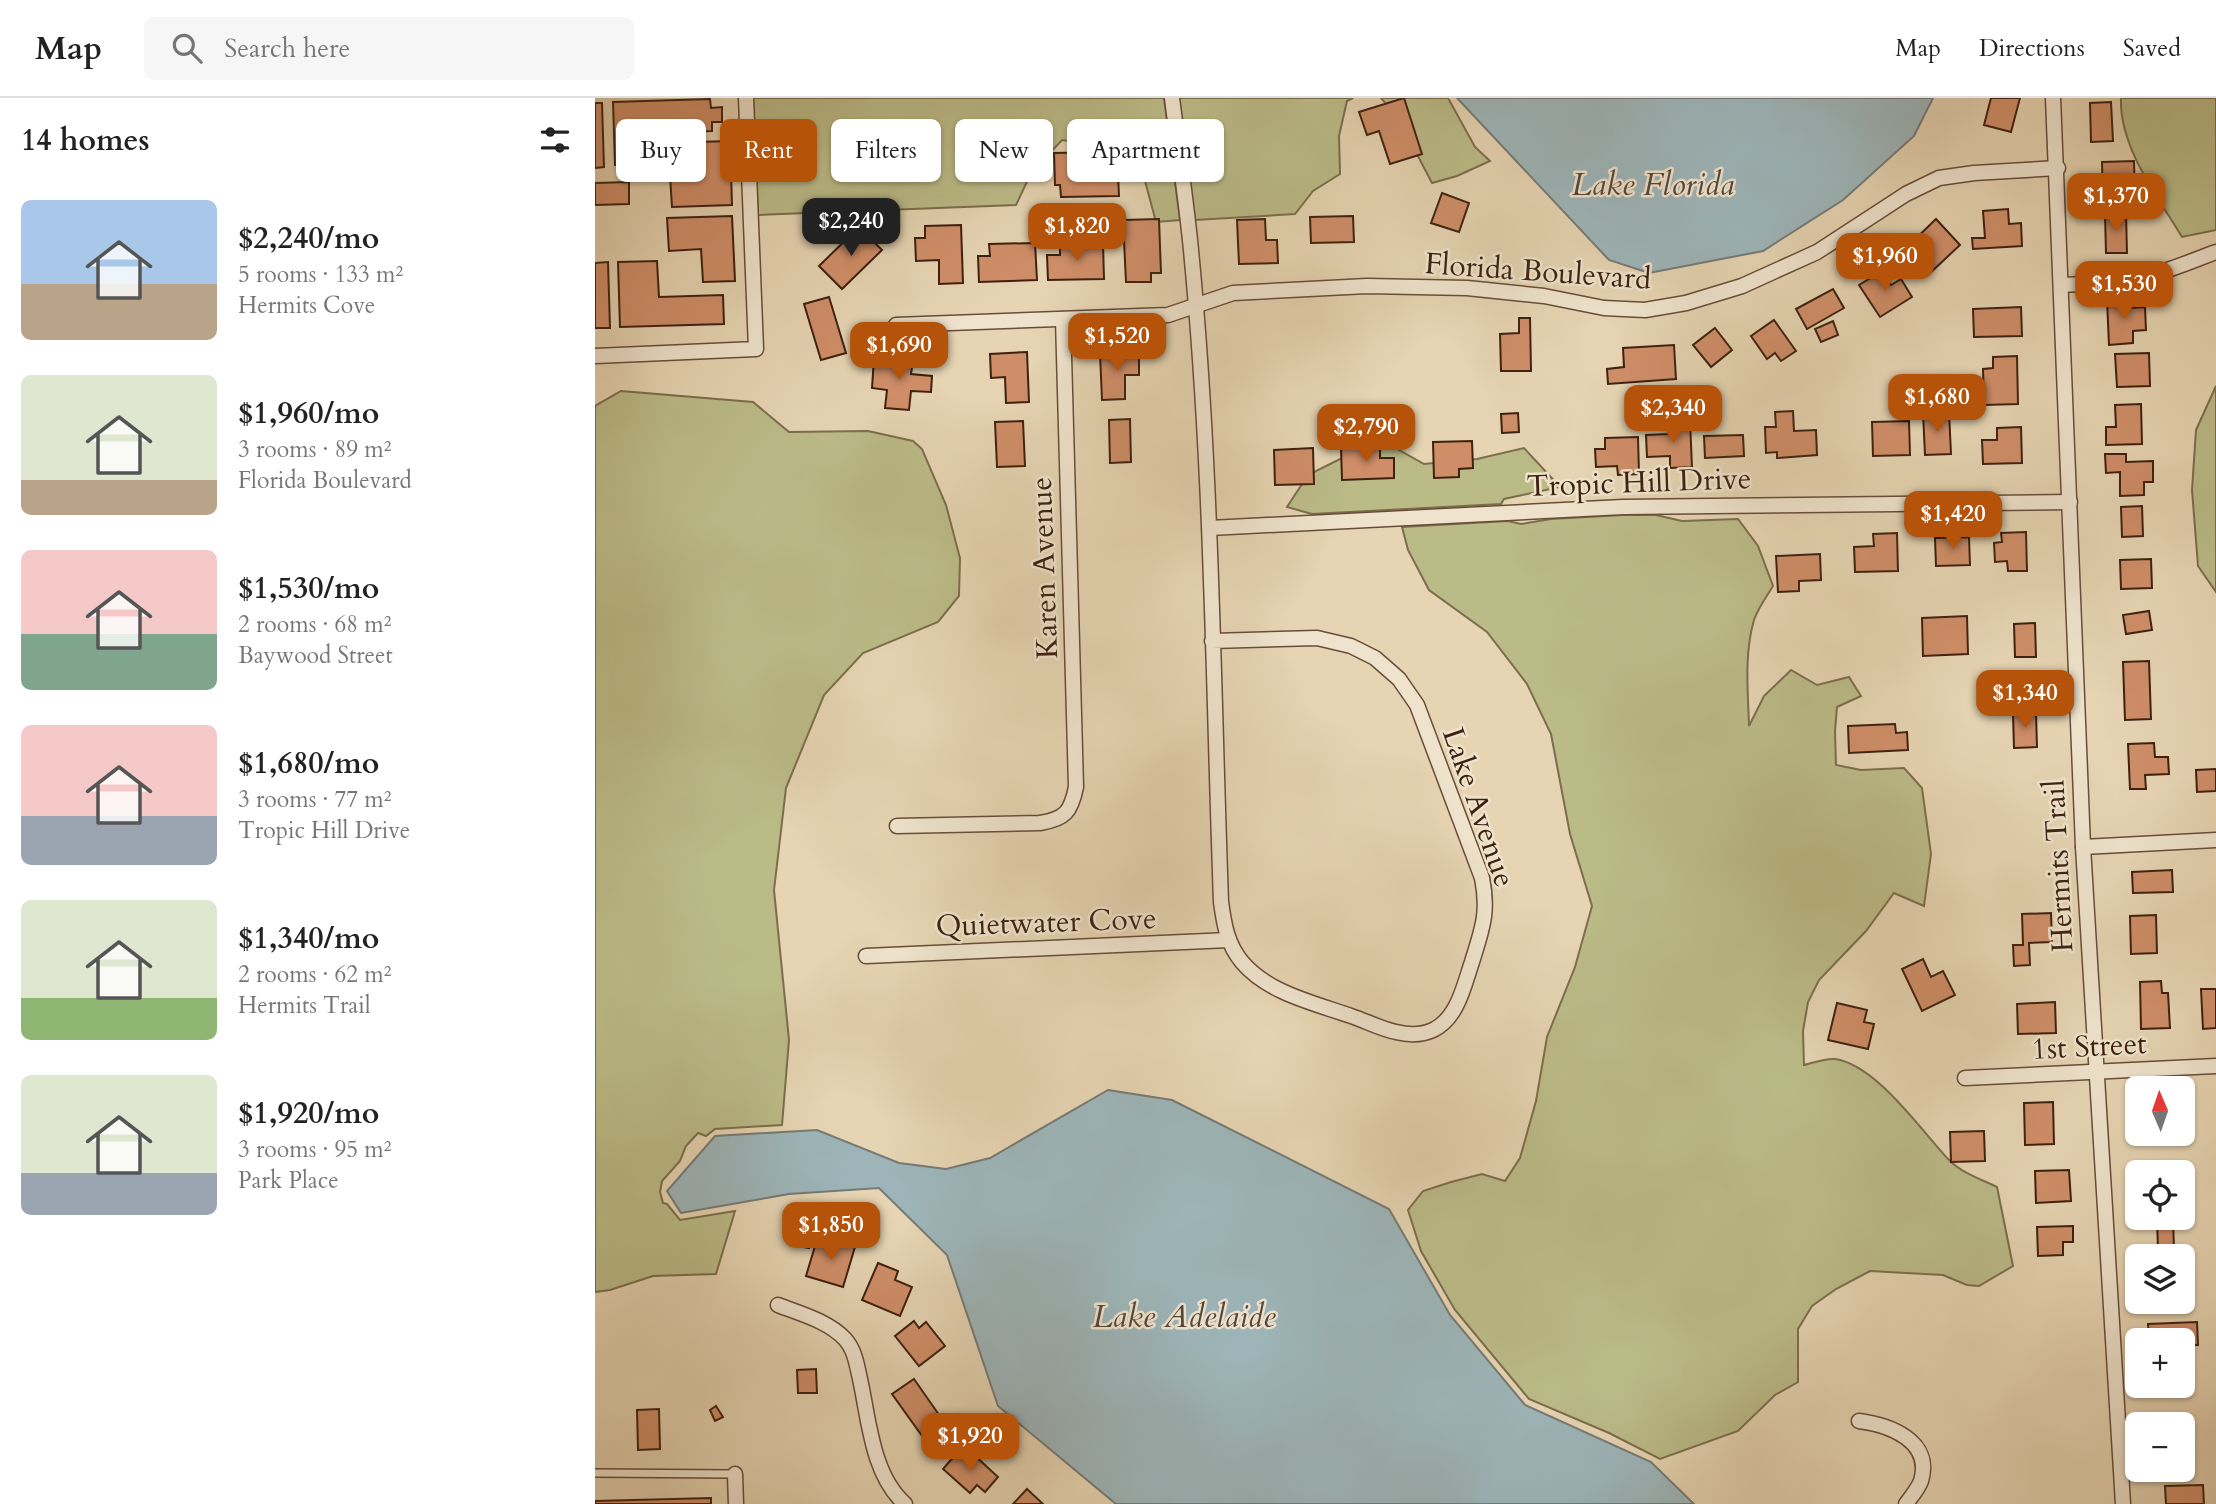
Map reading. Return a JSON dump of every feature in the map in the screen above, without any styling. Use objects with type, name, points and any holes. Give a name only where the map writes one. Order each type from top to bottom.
[{"type":"street","points":[[595,356],[756,349],[746,98]]},
{"type":"street","name":"Lake Avenue","points":[[1172,98],[1190,239],[1195,304],[1210,528],[1212,641],[1221,902],[1229,940],[1241,961],[1257,976],[1284,992],[1396,1032],[1417,1034],[1435,1029],[1448,1017],[1461,998],[1484,920],[1486,901],[1482,878],[1417,705],[1399,679],[1375,658],[1351,646],[1317,638],[1212,641]]},
{"type":"street","name":"Hermits Trail","points":[[2053,98],[2083,847],[2123,1504]]},
{"type":"street","name":"Florida Boulevard","points":[[897,325],[1168,315],[1233,293],[1367,286],[1467,288],[1544,296],[1604,308],[1645,310],[1686,303],[1742,286],[1817,252],[1906,194],[1939,178],[1973,173],[2057,168]]},
{"type":"street","points":[[2062,285],[2139,278],[2161,273],[2216,252]]},
{"type":"street","name":"Karen Avenue","points":[[897,826],[1040,823],[1056,820],[1067,813],[1074,800],[1076,787],[1063,319]]},
{"type":"street","name":"Tropic Hill Drive","points":[[1210,528],[1623,506],[2070,502]]},
{"type":"street","points":[[2083,847],[2216,840]]},
{"type":"street","name":"Quietwater Cove","points":[[866,956],[1229,940]]},
{"type":"street","name":"1st Street","points":[[1965,1078],[2216,1066]]},
{"type":"street","points":[[778,1305],[821,1322],[846,1340],[855,1357],[883,1473],[894,1494],[905,1504]]},
{"type":"street","points":[[1859,1421],[1883,1424],[1902,1433],[1917,1449],[1923,1468],[1920,1483],[1906,1504]]},
{"type":"street","points":[[736,1474],[736,1504]]},
{"type":"lane","points":[[595,1473],[736,1474]]},
{"type":"green space","points":[[753,98],[1164,98],[1167,119],[1067,119],[1067,141],[1062,140],[1053,150],[1053,119],[955,119],[955,182],[1027,182],[1016,205],[758,215],[757,182],[817,182],[817,119],[754,119]]},
{"type":"green space","points":[[1179,98],[1353,98],[1347,101],[1339,136],[1340,174],[1313,191],[1295,214],[1195,220],[1190,182],[1224,182],[1224,119],[1182,119]]},
{"type":"green space","points":[[1381,98],[1448,98],[1475,147],[1490,161],[1457,176],[1432,183],[1398,118]]},
{"type":"green space","points":[[2121,98],[2216,98],[2216,230],[2182,237],[2133,153],[2126,135]]},
{"type":"green space","points":[[1145,182],[1175,182],[1180,220],[1156,222]]},
{"type":"green space","points":[[2216,386],[2216,592],[2198,566],[2192,490],[2196,430]]},
{"type":"green space","points":[[621,391],[753,402],[789,432],[868,431],[913,441],[922,449],[946,505],[960,558],[959,596],[938,622],[863,653],[824,695],[786,788],[774,890],[789,1040],[782,1125],[715,1129],[706,1136],[698,1133],[686,1146],[680,1161],[662,1181],[660,1192],[663,1203],[667,1204],[680,1220],[735,1211],[716,1274],[653,1276],[595,1292],[595,406]]},
{"type":"green space","points":[[1392,446],[1424,464],[1477,459],[1524,448],[1560,487],[1504,499],[1501,504],[1312,514],[1287,507],[1308,475],[1342,458]]},
{"type":"green space","points":[[1656,515],[1682,521],[1738,519],[1758,546],[1773,586],[1758,611],[1751,633],[1747,673],[1749,726],[1764,696],[1791,670],[1817,685],[1849,677],[1861,696],[1837,707],[1836,765],[1861,770],[1904,768],[1922,788],[1931,854],[1924,906],[1894,893],[1866,931],[1819,980],[1808,1002],[1803,1031],[1804,1065],[1835,1059],[1867,1073],[1898,1101],[1950,1161],[1966,1173],[1997,1187],[2013,1266],[1979,1286],[1967,1285],[1943,1275],[1870,1271],[1836,1289],[1812,1306],[1798,1329],[1798,1382],[1775,1395],[1738,1431],[1660,1459],[1609,1433],[1529,1399],[1455,1310],[1421,1251],[1408,1210],[1423,1191],[1451,1182],[1482,1174],[1505,1181],[1520,1158],[1536,1101],[1547,1037],[1575,967],[1592,906],[1570,834],[1551,734],[1527,684],[1487,632],[1429,590],[1408,550],[1402,527],[1508,521],[1521,524],[1551,519]]},
{"type":"water","name":"Lake Florida","points":[[1457,98],[1933,98],[1914,136],[1843,200],[1763,251],[1649,273],[1609,260]]},
{"type":"water","name":"Lake Adelaide","points":[[1108,1090],[1172,1100],[1389,1209],[1450,1315],[1525,1405],[1651,1462],[1694,1504],[1116,1504],[998,1406],[947,1255],[879,1188],[789,1194],[681,1213],[667,1191],[715,1136],[817,1130],[899,1163],[946,1169],[990,1158]]},
{"type":"building","points":[[1404,98],[1422,154],[1390,164],[1379,131],[1367,135],[1359,112]]},
{"type":"building","points":[[1991,98],[2020,98],[2011,132],[1984,125]]},
{"type":"building","points":[[710,99],[711,108],[722,107],[722,119],[720,122],[712,122],[712,131],[706,131],[706,119],[616,119],[615,165],[613,102]]},
{"type":"building","points":[[2111,102],[2113,141],[2091,142],[2090,103]]},
{"type":"building","points":[[595,103],[602,103],[604,167],[595,168]]},
{"type":"building","points":[[720,141],[720,182],[731,182],[732,205],[672,207],[670,182],[706,182],[706,142]]},
{"type":"building","points":[[1054,153],[1067,153],[1067,182],[1118,182],[1119,196],[1061,197],[1060,185],[1055,185]]},
{"type":"building","points":[[2134,161],[2135,198],[2103,199],[2102,162]]},
{"type":"building","points":[[629,182],[629,204],[595,205],[595,183]]},
{"type":"building","points":[[1442,193],[1469,203],[1459,232],[1431,223]]},
{"type":"building","points":[[2008,209],[2009,224],[2021,223],[2022,246],[1973,249],[1972,238],[1985,238],[1983,211]]},
{"type":"building","points":[[2126,213],[2127,253],[2106,253],[2105,214]]},
{"type":"building","points":[[732,216],[735,281],[703,282],[701,249],[669,251],[667,218]]},
{"type":"building","points":[[1353,216],[1354,242],[1311,243],[1310,217]]},
{"type":"building","points":[[1159,219],[1161,273],[1151,273],[1151,282],[1126,282],[1123,220]]},
{"type":"building","points":[[1265,219],[1266,240],[1277,240],[1278,263],[1239,264],[1237,220]]},
{"type":"building","points":[[1936,219],[1960,245],[1929,274],[1905,249]]},
{"type":"building","points":[[961,225],[963,283],[939,284],[939,260],[916,261],[915,238],[925,238],[925,226]]},
{"type":"building","points":[[859,227],[882,250],[842,289],[819,266]]},
{"type":"building","points":[[1035,243],[1037,280],[979,282],[978,256],[990,256],[989,244]]},
{"type":"building","points":[[1103,243],[1104,279],[1048,280],[1047,255],[1060,255],[1060,245]]},
{"type":"building","points":[[657,261],[659,297],[723,295],[724,324],[620,327],[618,262]]},
{"type":"building","points":[[608,262],[610,328],[595,328],[595,263]]},
{"type":"building","points":[[1882,271],[1891,285],[1901,279],[1912,297],[1880,317],[1859,285]]},
{"type":"building","points":[[1833,289],[1844,308],[1807,329],[1796,309]]},
{"type":"building","points":[[829,297],[846,353],[821,360],[804,304]]},
{"type":"building","points":[[2128,299],[2128,308],[2145,307],[2146,330],[2133,331],[2133,343],[2109,345],[2107,300]]},
{"type":"building","points":[[2021,307],[2022,336],[1974,337],[1973,309]]},
{"type":"building","points":[[1519,318],[1530,318],[1531,371],[1501,371],[1500,334],[1519,333]]},
{"type":"building","points":[[1774,320],[1796,351],[1781,361],[1775,353],[1767,359],[1751,336]]},
{"type":"building","points":[[1833,321],[1838,335],[1821,342],[1815,329]]},
{"type":"building","points":[[1715,328],[1732,350],[1711,367],[1693,345]]},
{"type":"building","points":[[1674,345],[1676,379],[1608,384],[1607,369],[1624,367],[1623,348]]},
{"type":"building","points":[[1139,351],[1139,375],[1125,375],[1125,399],[1102,400],[1100,353]]},
{"type":"building","points":[[1027,352],[1029,402],[1006,403],[1005,377],[991,378],[990,354]]},
{"type":"building","points":[[2149,353],[2150,386],[2117,387],[2115,354]]},
{"type":"building","points":[[2017,356],[2018,404],[1984,405],[1983,369],[1993,368],[1993,357]]},
{"type":"building","points":[[874,358],[913,361],[911,374],[932,376],[931,392],[911,391],[909,410],[885,408],[887,390],[872,388]]},
{"type":"building","points":[[2141,404],[2142,444],[2106,445],[2106,427],[2116,427],[2115,405]]},
{"type":"building","points":[[1793,411],[1794,431],[1816,430],[1817,455],[1777,458],[1777,452],[1766,453],[1765,427],[1776,427],[1775,412]]},
{"type":"building","points":[[1949,412],[1951,454],[1925,455],[1923,413]]},
{"type":"building","points":[[1518,413],[1519,432],[1502,433],[1501,414]]},
{"type":"building","points":[[1130,419],[1131,462],[1110,463],[1109,420]]},
{"type":"building","points":[[1023,421],[1025,466],[997,467],[995,422]]},
{"type":"building","points":[[1690,421],[1692,467],[1670,468],[1670,456],[1647,457],[1646,435],[1669,434],[1669,422]]},
{"type":"building","points":[[1909,421],[1910,455],[1873,456],[1872,422]]},
{"type":"building","points":[[2021,427],[2022,463],[1983,464],[1982,440],[1997,440],[1997,428]]},
{"type":"building","points":[[1743,435],[1744,456],[1705,458],[1704,436]]},
{"type":"building","points":[[1638,437],[1639,474],[1618,475],[1617,466],[1596,467],[1595,449],[1605,449],[1605,438]]},
{"type":"building","points":[[1472,441],[1473,468],[1459,469],[1459,477],[1434,478],[1433,442]]},
{"type":"building","points":[[1380,447],[1380,458],[1394,458],[1394,478],[1342,480],[1341,448]]},
{"type":"building","points":[[1313,448],[1314,484],[1275,485],[1274,450]]},
{"type":"building","points":[[2105,454],[2126,454],[2126,462],[2153,461],[2153,482],[2144,482],[2144,495],[2120,496],[2120,472],[2106,473]]},
{"type":"building","points":[[2142,506],[2143,536],[2122,537],[2121,507]]},
{"type":"building","points":[[2026,532],[2027,571],[2008,571],[2007,561],[1995,562],[1994,543],[2002,542],[2001,533]]},
{"type":"building","points":[[1897,533],[1898,571],[1855,572],[1854,547],[1874,546],[1873,534]]},
{"type":"building","points":[[1969,537],[1970,565],[1936,566],[1935,538]]},
{"type":"building","points":[[1820,554],[1821,580],[1799,581],[1799,591],[1778,592],[1776,556]]},
{"type":"building","points":[[2151,559],[2152,588],[2121,589],[2120,560]]},
{"type":"building","points":[[2149,611],[2152,630],[2126,634],[2123,615]]},
{"type":"building","points":[[1967,616],[1968,654],[1923,656],[1922,618]]},
{"type":"building","points":[[2035,623],[2036,657],[2015,657],[2014,624]]},
{"type":"building","points":[[2149,661],[2151,719],[2125,720],[2123,662]]},
{"type":"building","points":[[2013,713],[2036,713],[2037,747],[2014,748]]},
{"type":"building","points":[[1895,724],[1896,733],[1907,732],[1908,750],[1849,753],[1848,726]]},
{"type":"building","points":[[2154,743],[2155,757],[2168,757],[2169,774],[2145,775],[2146,789],[2130,789],[2128,744]]},
{"type":"building","points":[[2216,769],[2216,791],[2197,792],[2196,770]]},
{"type":"building","points":[[2172,870],[2173,892],[2133,893],[2132,872]]},
{"type":"building","points":[[2051,913],[2052,942],[2029,943],[2030,965],[2014,966],[2013,945],[2023,945],[2022,914]]},
{"type":"building","points":[[2156,915],[2157,953],[2131,954],[2130,916]]},
{"type":"building","points":[[1923,959],[1931,977],[1943,971],[1955,995],[1922,1011],[1902,969]]},
{"type":"building","points":[[2161,981],[2162,993],[2168,993],[2170,1028],[2141,1029],[2140,982]]},
{"type":"building","points":[[2201,989],[2216,989],[2216,1028],[2203,1029]]},
{"type":"building","points":[[2055,1002],[2056,1033],[2018,1034],[2017,1004]]},
{"type":"building","points":[[1837,1003],[1867,1010],[1864,1022],[1874,1024],[1868,1049],[1828,1040]]},
{"type":"building","points":[[2053,1102],[2054,1144],[2025,1145],[2024,1103]]},
{"type":"building","points":[[1984,1131],[1985,1161],[1951,1162],[1950,1132]]},
{"type":"building","points":[[2069,1170],[2071,1201],[2036,1203],[2035,1171]]},
{"type":"building","points":[[2073,1226],[2073,1242],[2063,1242],[2063,1255],[2038,1256],[2037,1227]]},
{"type":"building","points":[[795,1230],[812,1234],[809,1248],[792,1245]]},
{"type":"building","points":[[2157,1230],[2173,1230],[2174,1244],[2158,1244]]},
{"type":"building","points":[[818,1236],[855,1247],[843,1287],[806,1276]]},
{"type":"building","points":[[878,1263],[898,1271],[895,1280],[912,1287],[900,1316],[862,1300]]},
{"type":"building","points":[[914,1321],[919,1328],[926,1322],[945,1346],[919,1366],[895,1336]]},
{"type":"building","points":[[2197,1322],[2198,1345],[2195,1345],[2195,1328],[2148,1328],[2148,1324]]},
{"type":"building","points":[[816,1369],[817,1393],[798,1393],[797,1370]]},
{"type":"building","points":[[914,1379],[951,1432],[930,1447],[892,1394]]},
{"type":"building","points":[[716,1406],[723,1417],[715,1421],[710,1410]]},
{"type":"building","points":[[659,1409],[660,1449],[638,1450],[637,1410]]},
{"type":"building","points":[[957,1453],[965,1460],[972,1453],[998,1477],[985,1492],[977,1485],[970,1493],[943,1469]]},
{"type":"building","points":[[2203,1485],[2204,1504],[2166,1504],[2165,1486]]},
{"type":"building","points":[[1027,1489],[1043,1504],[1013,1504]]},
{"type":"building","points":[[711,1498],[711,1504],[595,1504],[595,1501]]}]
